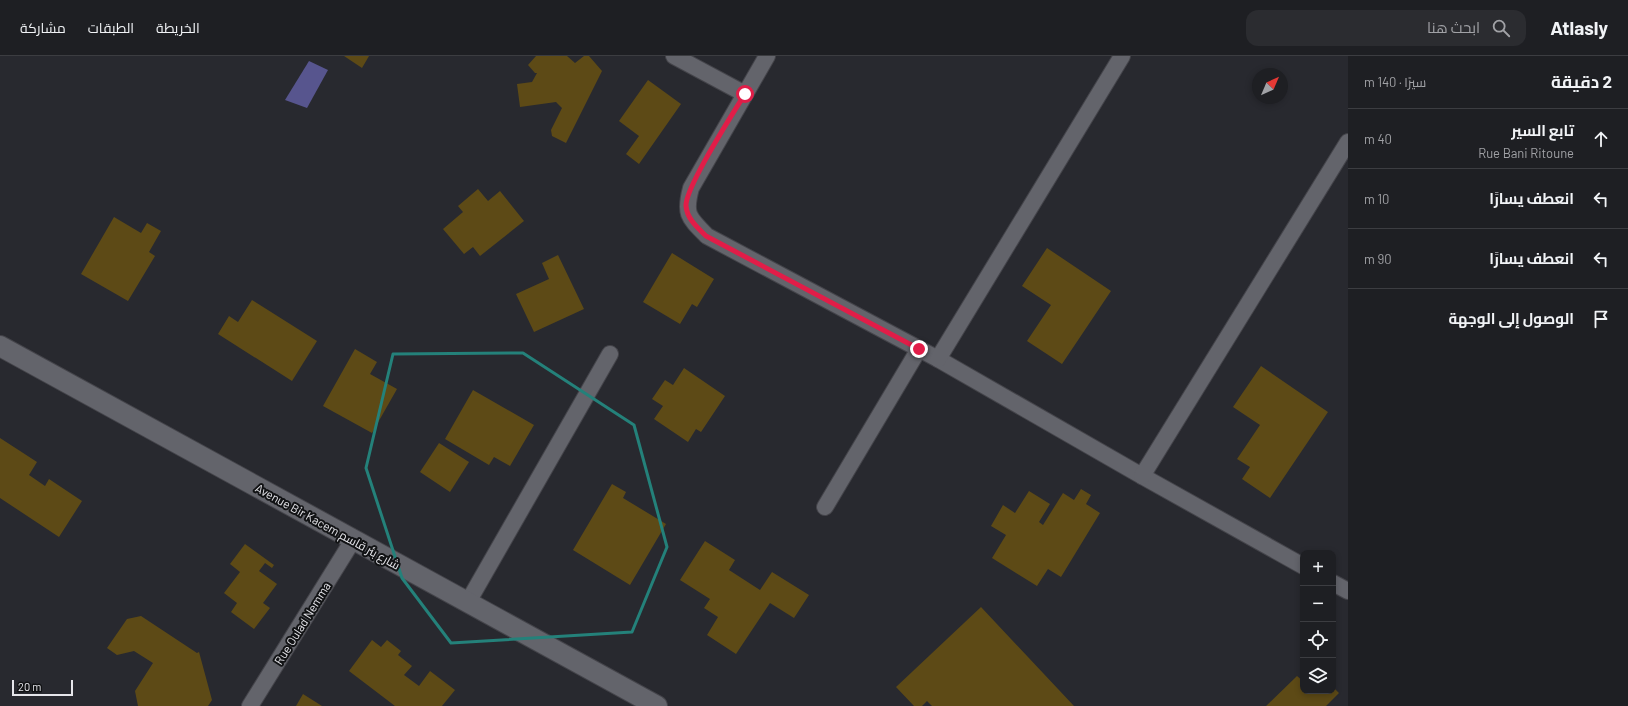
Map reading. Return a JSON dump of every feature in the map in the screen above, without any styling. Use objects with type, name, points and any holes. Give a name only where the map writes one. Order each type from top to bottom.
[{"type":"street","points":[[674,56],[745,94]]},
{"type":"street","points":[[767,56],[691,188],[686,206],[692,222],[706,236],[938,359],[1300,564]]},
{"type":"street","points":[[938,359],[1122,56]]},
{"type":"street","points":[[1142,476],[1348,142]]},
{"type":"street","name":"Avenue Bir Kacem شارع بئر قاسم","points":[[0,346],[657,706]]},
{"type":"street","points":[[825,507],[919,349]]},
{"type":"street","points":[[468,602],[610,354]]},
{"type":"street","name":"Rue Oulad Nemma","points":[[250,706],[353,540]]},
{"type":"street","points":[[1336,585],[1348,591]]},
{"type":"highlighted area","points":[[523,353],[634,425],[667,547],[632,632],[451,643],[402,578],[366,468],[393,354]]},
{"type":"shaded area","points":[[309,61],[328,70],[307,108],[285,100]]},
{"type":"building","points":[[344,56],[369,56],[362,68]]},
{"type":"building","points":[[536,56],[567,56],[575,63],[584,56],[589,56],[602,71],[566,143],[552,136],[551,130],[562,108],[556,102],[520,107],[517,84],[532,82],[537,73],[535,73],[528,65]]},
{"type":"building","points":[[648,80],[681,104],[639,164],[626,154],[639,136],[619,121]]},
{"type":"building","points":[[478,189],[488,201],[500,191],[524,221],[480,256],[473,247],[464,254],[443,229],[463,212],[458,206]]},
{"type":"building","points":[[114,217],[141,233],[147,223],[161,231],[149,252],[155,256],[128,301],[81,274]]},
{"type":"building","points":[[1047,248],[1111,291],[1062,364],[1027,341],[1051,305],[1022,286]]},
{"type":"building","points":[[672,253],[714,279],[697,307],[692,304],[680,324],[643,302]]},
{"type":"building","points":[[558,255],[584,309],[534,332],[516,294],[549,279],[542,263]]},
{"type":"building","points":[[252,300],[317,341],[292,381],[218,334],[229,316],[238,322]]},
{"type":"building","points":[[355,349],[377,362],[370,374],[397,389],[372,433],[323,406]]},
{"type":"building","points":[[1261,366],[1328,412],[1270,498],[1242,479],[1250,467],[1237,459],[1260,425],[1233,407]]},
{"type":"building","points":[[684,368],[725,396],[701,432],[696,429],[688,442],[654,419],[663,406],[652,399],[665,380],[673,385]]},
{"type":"building","points":[[473,390],[534,425],[510,466],[494,457],[489,465],[445,439]]},
{"type":"building","points":[[0,438],[37,462],[29,475],[45,486],[49,479],[82,501],[59,537],[0,498]]},
{"type":"building","points":[[439,443],[469,462],[450,492],[420,472]]},
{"type":"building","points":[[612,484],[626,492],[623,498],[666,524],[630,585],[573,550]]},
{"type":"building","points":[[1081,489],[1091,495],[1086,504],[1100,513],[1061,577],[1048,569],[1037,586],[992,558],[1006,535],[991,526],[1003,505],[1015,513],[1029,491],[1050,504],[1039,522],[1043,525],[1063,493],[1074,500]]},
{"type":"building","points":[[705,541],[735,560],[729,570],[760,590],[772,572],[809,595],[794,618],[770,603],[736,654],[707,635],[718,617],[704,608],[710,599],[680,580]]},
{"type":"building","points":[[245,544],[274,565],[272,568],[265,563],[259,571],[277,584],[263,603],[270,608],[254,629],[231,612],[237,603],[224,593],[240,572],[230,564]]},
{"type":"building","points":[[981,607],[1074,706],[932,706],[927,701],[922,706],[914,706],[896,687]]},
{"type":"building","points":[[141,616],[197,653],[199,652],[212,700],[208,706],[138,706],[135,691],[153,663],[134,651],[117,655],[107,648],[127,619]]},
{"type":"building","points":[[372,640],[381,647],[387,640],[401,651],[398,655],[412,666],[404,675],[419,686],[430,671],[455,690],[442,706],[395,706],[349,671]]},
{"type":"building","points":[[1297,676],[1300,678],[1300,694],[1336,694],[1336,690],[1339,693],[1326,706],[1266,706]]},
{"type":"building","points":[[303,694],[322,706],[296,706]]},
{"type":"route","points":[[745,94],[691,188],[686,206],[692,222],[706,236],[919,349]]}]
